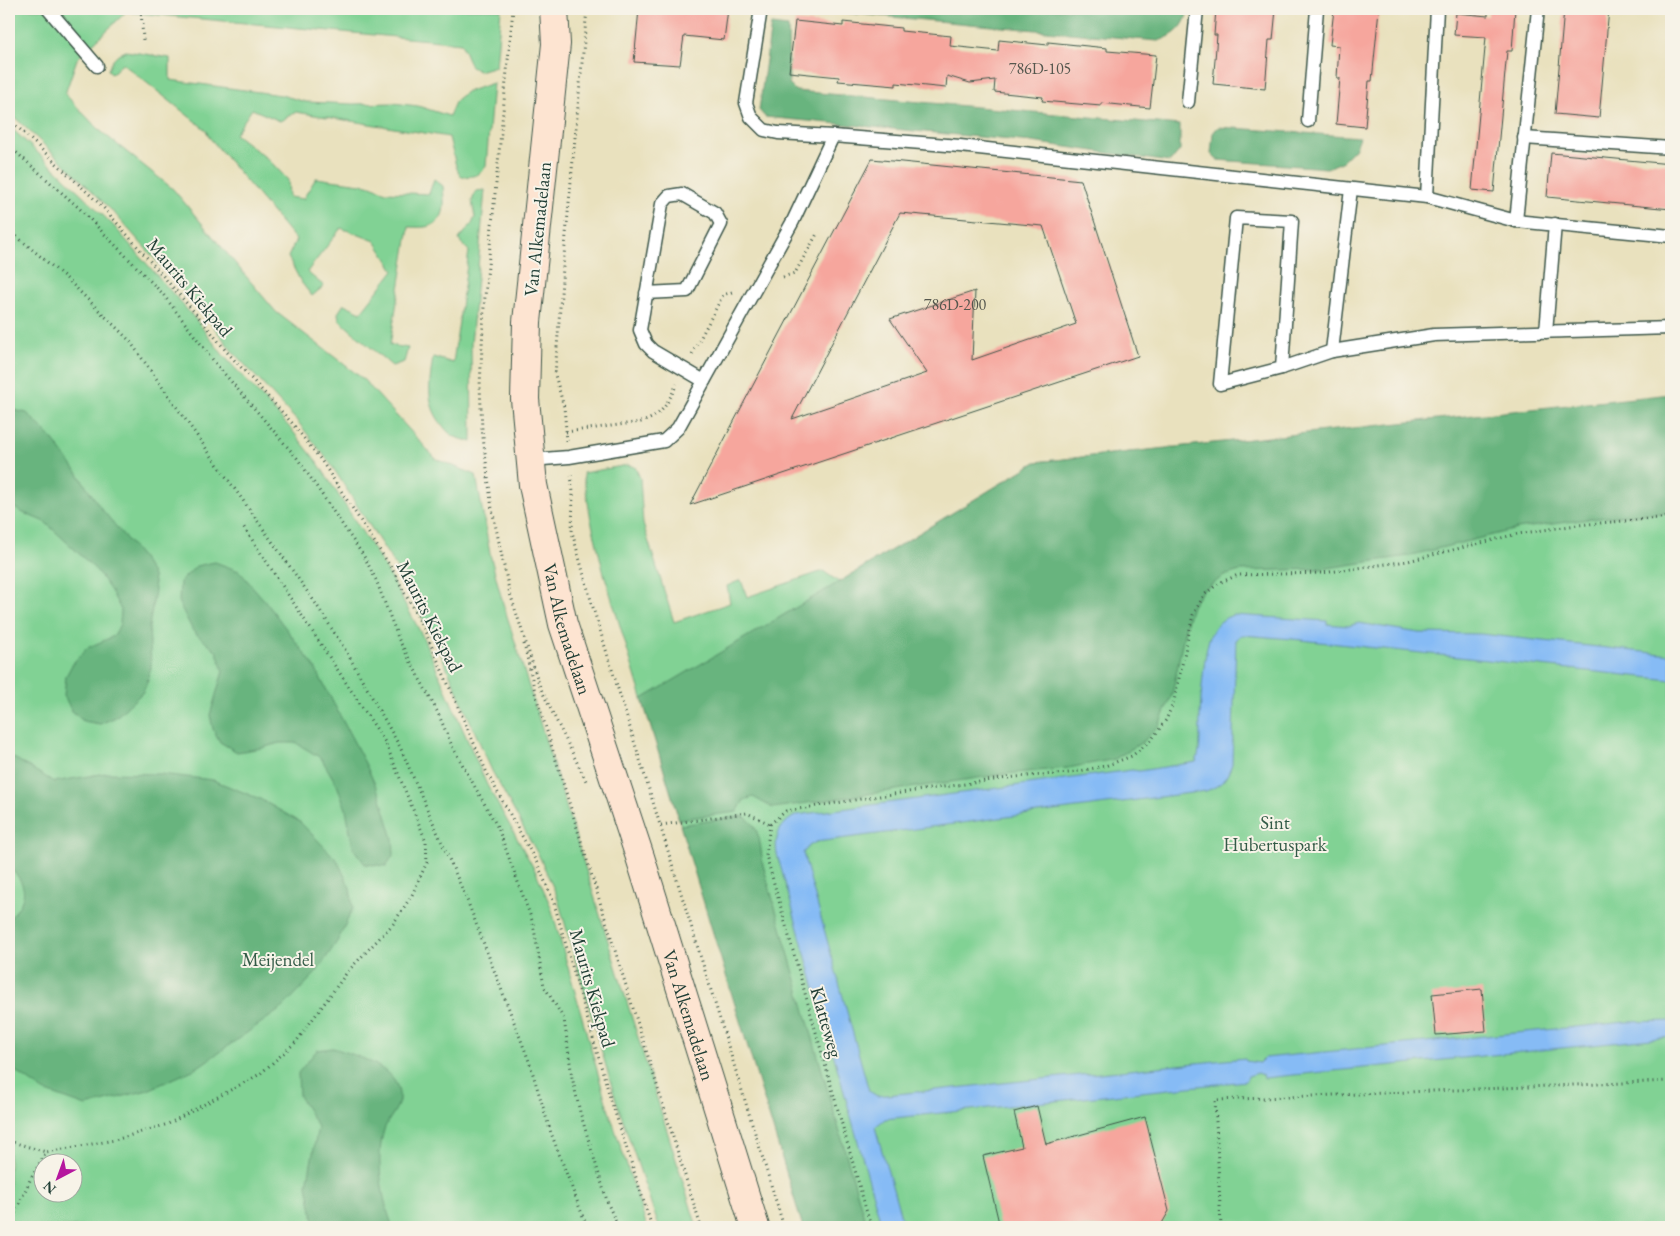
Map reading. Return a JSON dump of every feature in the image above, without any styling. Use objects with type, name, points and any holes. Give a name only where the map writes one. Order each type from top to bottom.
[{"type":"main road","name":"Van Alkemadelaan","points":[[554,9],[556,44],[527,322],[525,399],[535,495],[562,624],[640,857],[755,1227]]},
{"type":"lane","points":[[48,9],[97,66]]},
{"type":"lane","points":[[761,9],[746,103],[751,118],[764,130],[778,133],[970,147],[1427,197],[1516,221],[1671,236]]},
{"type":"lane","points":[[1188,102],[1197,9]]},
{"type":"lane","points":[[1308,121],[1317,9]]},
{"type":"lane","points":[[1427,197],[1437,9]]},
{"type":"lane","points":[[1516,221],[1538,9]]},
{"type":"lane","points":[[530,460],[568,457],[664,441],[678,428],[793,221],[833,136]]},
{"type":"lane","points":[[1524,138],[1671,148]]},
{"type":"lane","points":[[1332,351],[1351,189]]},
{"type":"lane","points":[[646,293],[687,291],[720,224],[716,213],[682,194],[670,196],[662,204],[646,293],[640,330],[646,344],[653,351],[704,381]]},
{"type":"lane","points":[[1282,368],[1292,221],[1236,218],[1220,384],[1282,368],[1332,351],[1434,335],[1671,328]]},
{"type":"lane","points":[[1546,332],[1555,224]]},
{"type":"path","points":[[140,9],[143,40]]},
{"type":"path","name":"Van Alkemadelaan","points":[[587,9],[555,374],[564,407],[566,432],[652,419],[666,405],[685,369]]},
{"type":"path","name":"Maurits Kiekpad","points":[[9,119],[103,207],[227,352],[292,423],[322,460],[392,569],[424,629],[487,773],[546,881],[610,1097],[652,1227]]},
{"type":"path","points":[[9,146],[78,206],[162,293],[216,364],[263,421],[297,458],[365,558],[376,580],[399,640],[438,713],[452,746],[498,828],[533,923],[544,986],[564,1019],[572,1078],[580,1112],[608,1204],[618,1227]]},
{"type":"path","points":[[9,230],[64,277],[129,340],[316,604],[346,651],[400,747],[467,900],[529,1062],[551,1133],[587,1227]]},
{"type":"path","points":[[685,369],[723,295],[795,273],[817,234]]},
{"type":"path","name":"Van Alkemadelaan","points":[[572,481],[572,532],[594,611],[784,1227]]},
{"type":"path","points":[[660,825],[747,813],[770,824],[786,811],[1015,777],[1069,773],[1105,766],[1132,756],[1152,739],[1166,720],[1172,707],[1193,615],[1204,595],[1219,583],[1238,575],[1322,573],[1408,561],[1517,534],[1577,525],[1671,517]]},
{"type":"path","points":[[9,1141],[46,1152],[115,1140],[168,1124],[260,1074],[296,1042],[348,971],[393,924],[412,895],[427,862],[426,841],[385,742],[243,526]]},
{"type":"path","points":[[520,624],[536,696],[701,1227]]},
{"type":"path","name":"Klatteweg","points":[[770,824],[766,855],[871,1227]]},
{"type":"path","points":[[1221,1227],[1215,1100],[1671,1081]]},
{"type":"path","points":[[10,1227],[30,1180],[46,1152]]},
{"type":"green space","points":[[9,9],[501,9],[496,66],[479,71],[471,67],[461,43],[126,12],[77,59],[65,94],[98,129],[173,189],[276,312],[363,379],[436,459],[476,475],[490,554],[502,600],[697,1227],[659,1227],[614,1094],[557,896],[540,858],[492,771],[440,652],[396,567],[330,463],[298,422],[232,351],[207,318],[116,215],[9,112]]},
{"type":"green space","points":[[803,9],[1188,9],[1182,26],[1174,33],[1158,41]]},
{"type":"green space","points":[[771,25],[788,27],[789,84],[796,91],[1180,125],[1180,150],[1170,162],[1032,142],[765,117],[759,110]]},
{"type":"green space","points":[[126,51],[170,58],[170,80],[281,95],[306,102],[393,103],[418,106],[449,116],[456,100],[466,92],[493,83],[486,166],[481,172],[472,176],[460,176],[449,137],[296,112],[280,121],[252,109],[235,134],[269,160],[288,180],[289,197],[303,199],[316,178],[368,185],[386,192],[429,194],[434,179],[443,186],[444,209],[440,219],[430,226],[409,227],[390,345],[408,348],[404,362],[392,366],[339,320],[338,313],[344,304],[361,312],[394,270],[375,241],[341,228],[307,272],[324,286],[312,296],[301,282],[288,257],[296,240],[209,137],[206,130],[122,63],[112,74],[108,70],[115,58]]},
{"type":"green space","name":"Meijendel","points":[[9,126],[112,224],[197,321],[223,355],[291,429],[318,463],[386,569],[422,635],[487,785],[536,872],[551,907],[606,1102],[647,1227],[9,1227]]},
{"type":"green space","points":[[1218,127],[1360,137],[1355,149],[1342,162],[1327,168],[1217,160],[1211,154],[1213,133]]},
{"type":"green space","points":[[485,190],[471,344],[472,442],[453,436],[440,422],[430,399],[430,383],[433,357],[453,363],[469,251],[459,239],[472,224],[475,217],[472,201],[476,191]]},
{"type":"green space","points":[[1671,394],[1671,513],[1588,519],[1517,529],[1408,556],[1321,569],[1240,571],[1224,576],[1203,590],[1192,606],[1185,629],[1172,695],[1159,725],[1144,741],[1115,759],[1068,768],[1005,774],[773,808],[753,797],[744,800],[737,812],[679,819],[642,699],[1036,462]]},
{"type":"green space","name":"Sint Hubertuspark","points":[[1671,395],[1671,1227],[803,1227],[603,570],[591,520],[583,473],[628,465],[635,467],[640,478],[643,524],[674,622],[730,603],[727,586],[741,580],[747,597],[823,571],[839,582],[1036,462]]},
{"type":"green space","points":[[9,409],[27,413],[49,435],[100,507],[142,558],[153,576],[155,590],[149,627],[151,667],[147,683],[143,692],[116,717],[100,724],[83,721],[71,710],[64,695],[66,676],[73,663],[87,648],[114,636],[120,624],[121,610],[97,571],[72,547],[45,522],[21,512],[9,504]]},
{"type":"green space","points":[[215,562],[239,571],[266,602],[314,666],[380,795],[393,839],[394,854],[386,866],[365,864],[353,848],[346,809],[337,785],[321,758],[296,743],[279,743],[237,752],[220,742],[213,729],[210,715],[223,671],[217,652],[193,631],[179,603],[180,582],[196,566]]},
{"type":"green space","points":[[9,755],[54,782],[106,773],[160,774],[213,780],[260,799],[300,822],[337,860],[350,888],[353,908],[338,940],[316,973],[281,1009],[195,1069],[148,1090],[86,1106],[44,1091],[14,1070],[9,1052],[9,980],[11,974],[9,968],[9,919],[20,905],[24,892],[16,873],[9,866]]},
{"type":"green space","points":[[743,816],[753,825],[759,837],[763,865],[867,1227],[803,1227],[680,825]]},
{"type":"green space","points":[[333,1048],[365,1059],[376,1065],[394,1080],[398,1089],[398,1104],[384,1130],[380,1153],[383,1192],[393,1227],[315,1227],[307,1185],[318,1127],[299,1096],[298,1073],[317,1050]]},
{"type":"water","points":[[1234,615],[1327,621],[1327,624],[1348,626],[1359,623],[1419,633],[1481,634],[1671,655],[1671,680],[1242,635],[1236,640],[1232,764],[1223,781],[1211,789],[816,842],[803,853],[869,1091],[877,1096],[1245,1058],[1246,1061],[1259,1063],[1264,1058],[1626,1022],[1671,1021],[1671,1037],[1264,1078],[1263,1075],[1258,1073],[1248,1076],[1246,1081],[885,1119],[875,1127],[904,1227],[882,1227],[777,854],[776,842],[782,826],[797,815],[1196,762],[1200,745],[1200,716],[1206,650],[1217,625]]},
{"type":"building","points":[[639,9],[728,9],[724,40],[684,36],[680,65],[634,62]]},
{"type":"building","points":[[1216,9],[1276,9],[1273,40],[1269,40],[1265,89],[1213,84],[1217,35],[1214,35]]},
{"type":"building","points":[[1334,9],[1379,9],[1372,81],[1369,81],[1365,127],[1336,124],[1340,78],[1337,78],[1339,46],[1330,45]]},
{"type":"building","points":[[1488,9],[1515,9],[1512,51],[1507,51],[1494,192],[1472,190],[1486,37],[1454,35],[1456,13],[1488,16]]},
{"type":"building","points":[[1564,9],[1609,9],[1599,118],[1555,114]]},
{"type":"building","points":[[795,21],[843,26],[843,22],[901,28],[901,31],[951,36],[950,46],[998,51],[999,40],[1048,45],[1048,42],[1107,48],[1107,51],[1156,55],[1150,108],[1101,103],[1101,106],[1042,101],[1043,97],[994,92],[995,80],[970,83],[947,76],[946,88],[896,83],[896,86],[838,81],[839,77],[789,72]]},
{"type":"building","points":[[1551,153],[1671,164],[1671,209],[1547,197]]},
{"type":"building","points":[[872,159],[1081,180],[1138,356],[690,505]],"holes":[[[900,213],[1043,226],[1076,324],[972,360],[975,291],[890,319],[927,373],[792,419]]]},
{"type":"building","points":[[1482,989],[1486,1031],[1436,1035],[1432,994]]},
{"type":"building","points":[[1037,1106],[1046,1144],[1145,1117],[1169,1211],[1160,1227],[1000,1227],[983,1156],[1022,1147],[1014,1112]]}]
